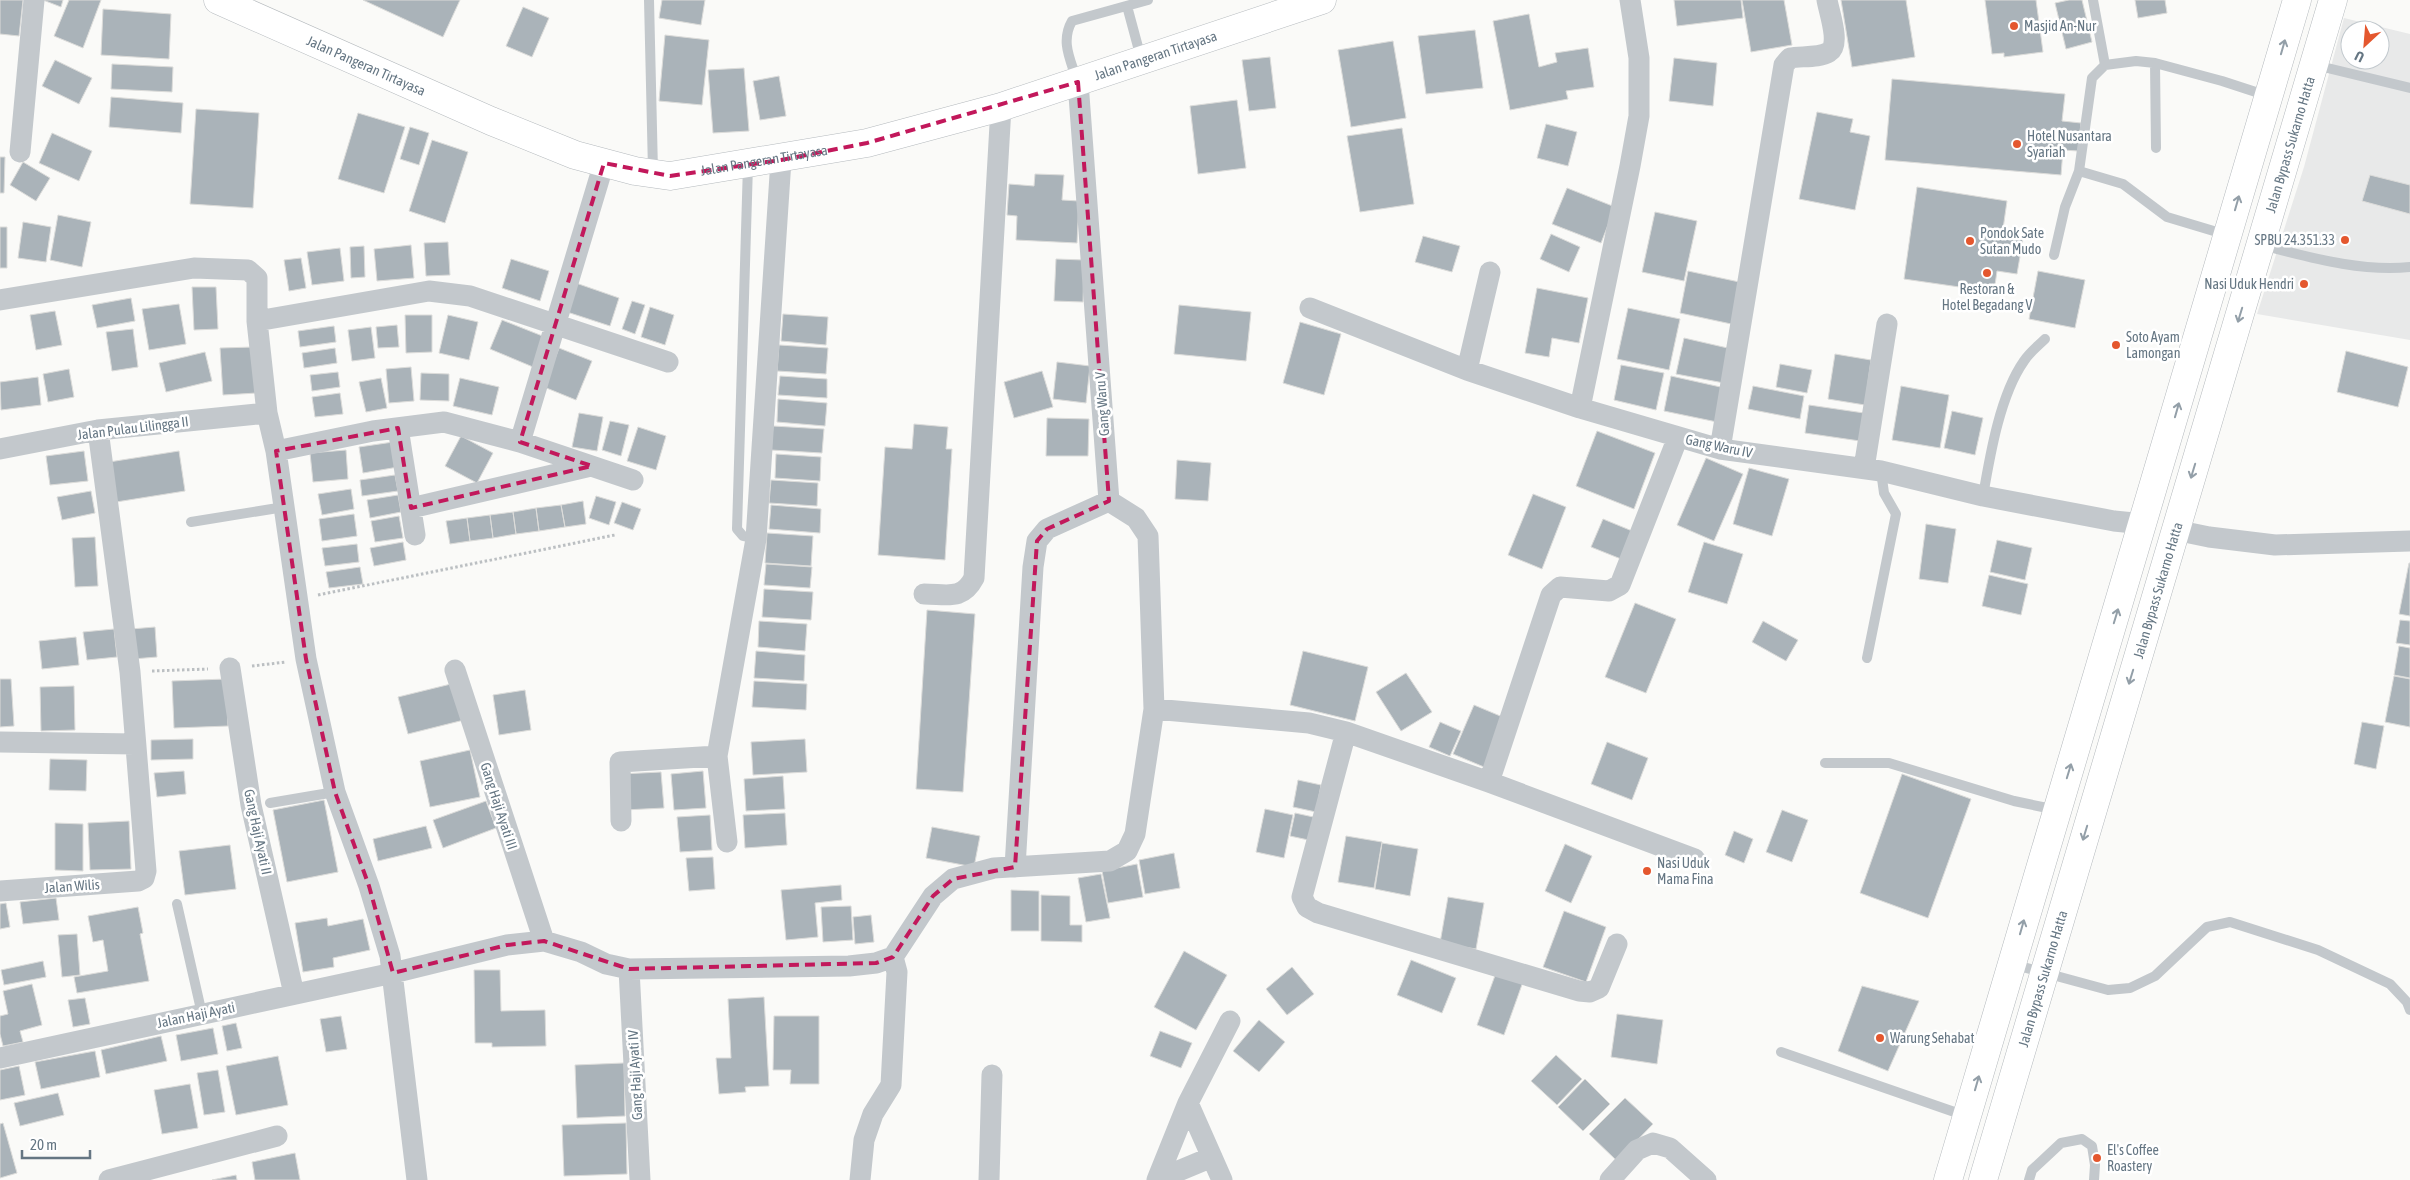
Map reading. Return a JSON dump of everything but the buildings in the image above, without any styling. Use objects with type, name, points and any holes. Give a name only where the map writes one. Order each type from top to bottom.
[{"type":"main road","name":"Jalan Pangeran Tirtayasa","points":[[219,0],[490,121],[575,155],[653,174],[670,176],[781,160],[867,143],[1001,107],[1321,0]]},
{"type":"main road","points":[[1948,1180],[2144,524],[2297,0]]},
{"type":"main road","name":"Jalan Bypass Sukarno Hatta","points":[[1983,1180],[2333,0]]},
{"type":"main road","points":[[1991,1036],[2022,1044]]},
{"type":"street","points":[[20,152],[34,0]]},
{"type":"street","points":[[1580,408],[1630,166],[1638,116],[1639,58],[1630,0]]},
{"type":"street","points":[[1720,449],[1784,65],[1790,58],[1828,53],[1833,48],[1835,41],[1827,0]]},
{"type":"street","name":"Gang Waru V","points":[[1078,82],[1109,501]]},
{"type":"street","points":[[924,594],[960,594],[968,589],[974,578],[1001,107]]},
{"type":"street","points":[[727,842],[717,756],[756,539],[781,160]]},
{"type":"street","points":[[520,442],[604,163]]},
{"type":"street","points":[[0,300],[194,268],[248,270],[257,278],[257,321],[267,413],[276,451],[306,659],[335,792],[369,886],[390,956],[417,1180]]},
{"type":"street","points":[[1467,370],[1490,272]]},
{"type":"street","points":[[257,321],[429,291],[470,296],[668,362]]},
{"type":"street","name":"Gang Waru IV","points":[[1310,308],[1467,370],[1580,408],[1720,449],[1872,470],[1983,496],[2114,521],[2144,524]]},
{"type":"street","points":[[1872,470],[1887,324]]},
{"type":"street","name":"Jalan Pulau Lilingga II","points":[[0,449],[98,430],[267,413]]},
{"type":"street","points":[[276,451],[373,431],[444,422],[520,442],[633,480]]},
{"type":"street","points":[[398,428],[415,535]]},
{"type":"street","points":[[0,742],[136,744],[130,672],[98,430]]},
{"type":"street","points":[[1489,782],[1551,595],[1560,587],[1608,591],[1620,585],[1678,437]]},
{"type":"street","points":[[411,508],[592,466]]},
{"type":"street","points":[[544,941],[581,952],[606,964],[629,969],[849,966],[876,963],[893,957],[933,896],[953,879],[994,868],[1015,867],[1110,861],[1126,851],[1135,834],[1154,709],[1148,536],[1136,518],[1109,501],[1047,529],[1037,541],[1032,567],[1015,867]]},
{"type":"street","points":[[2175,530],[2209,538],[2275,545],[2410,541]]},
{"type":"street","name":"Gang Haji Ayati II","points":[[230,668],[251,805],[294,994]]},
{"type":"street","name":"Gang Haji Ayati III","points":[[455,670],[544,941]]},
{"type":"street","points":[[1154,709],[1309,723],[1346,732],[1489,782],[1695,859]]},
{"type":"street","points":[[1346,732],[1302,897],[1307,907],[1318,913],[1579,991],[1590,992],[1599,988],[1617,944]]},
{"type":"street","name":"Jalan Wilis","points":[[0,891],[138,881],[144,878],[146,871],[136,744]]},
{"type":"street","points":[[621,821],[620,762],[717,756]]},
{"type":"street","name":"Jalan Haji Ayati","points":[[0,1058],[393,972],[507,945],[544,941]]},
{"type":"street","points":[[860,1180],[864,1140],[873,1114],[891,1085],[897,972],[893,957]]},
{"type":"street","name":"Gang Haji Ayati IV","points":[[629,969],[640,1180]]},
{"type":"street","points":[[1157,1180],[1188,1104],[1230,1021]]},
{"type":"street","points":[[989,1180],[992,1075]]},
{"type":"street","points":[[1188,1104],[1222,1180]]},
{"type":"street","points":[[109,1180],[278,1136]]},
{"type":"street","points":[[1610,1180],[1637,1150],[1653,1143],[1670,1148],[1706,1180]]},
{"type":"street","points":[[1157,1180],[1212,1157]]},
{"type":"lane","points":[[649,0],[653,174]]},
{"type":"lane","points":[[1078,82],[1065,42],[1067,30],[1072,21],[1148,0]]},
{"type":"lane","points":[[2093,0],[2105,65]]},
{"type":"lane","points":[[1127,6],[1141,59]]},
{"type":"lane","points":[[2054,256],[2065,206],[2079,172],[2092,78],[2105,65],[2136,61],[2155,63],[2222,81],[2269,97]]},
{"type":"lane","points":[[2155,63],[2156,148]]},
{"type":"lane","points":[[2314,65],[2410,88]]},
{"type":"lane","points":[[748,165],[737,529],[744,536],[756,539]]},
{"type":"lane","points":[[2079,172],[2123,184],[2167,216],[2228,236]]},
{"type":"lane","points":[[2261,245],[2324,261],[2394,268],[2410,267]]},
{"type":"lane","points":[[1983,496],[1993,442],[2012,382],[2024,360],[2045,339]]},
{"type":"lane","points":[[1867,658],[1896,514],[1872,470]]},
{"type":"lane","points":[[191,522],[284,507]]},
{"type":"lane","points":[[1825,763],[1889,762],[2014,801],[2057,810]]},
{"type":"lane","points":[[270,803],[335,792]]},
{"type":"lane","points":[[177,904],[202,1014]]},
{"type":"lane","points":[[2012,964],[2108,990],[2130,988],[2154,976],[2207,927],[2230,922],[2318,950],[2390,984],[2407,1002],[2410,1010]]},
{"type":"lane","points":[[1781,1052],[1967,1116]]},
{"type":"lane","points":[[2029,1180],[2032,1170],[2061,1143],[2082,1139],[2092,1146],[2095,1164],[2094,1180]]},
{"type":"path","points":[[297,599],[614,535]]},
{"type":"highlighted area","points":[[1078,82],[1109,501],[1047,529],[1037,541],[1015,867],[953,879],[933,896],[893,957],[876,963],[629,969],[544,941],[507,945],[393,973],[369,886],[335,792],[306,659],[276,451],[398,428],[411,508],[592,466],[520,442],[604,163],[670,176],[781,160],[867,143]]},
{"type":"shaded area","name":"SPBU 24.351.33","points":[[2390,29],[2410,34],[2410,340],[2257,314],[2304,167],[2340,33],[2340,70],[2390,70]]},
{"type":"place","name":"Masjid An-Nur","points":[[2014,26]]},
{"type":"place","name":"Hotel Nusantara Syariah","points":[[2017,144]]},
{"type":"place","name":"SPBU 24.351.33","points":[[2345,240]]},
{"type":"place","name":"Pondok Sate Sutan Mudo","points":[[1970,241]]},
{"type":"place","name":"Restoran & Hotel Begadang V","points":[[1987,273]]},
{"type":"place","name":"Nasi Uduk Hendri","points":[[2304,284]]},
{"type":"place","name":"Soto Ayam Lamongan","points":[[2116,345]]},
{"type":"place","name":"Nasi Uduk Mama Fina","points":[[1647,871]]},
{"type":"place","name":"Warung Sehabat","points":[[1880,1038]]},
{"type":"place","name":"El's Coffee Roastery","points":[[2097,1158]]}]
